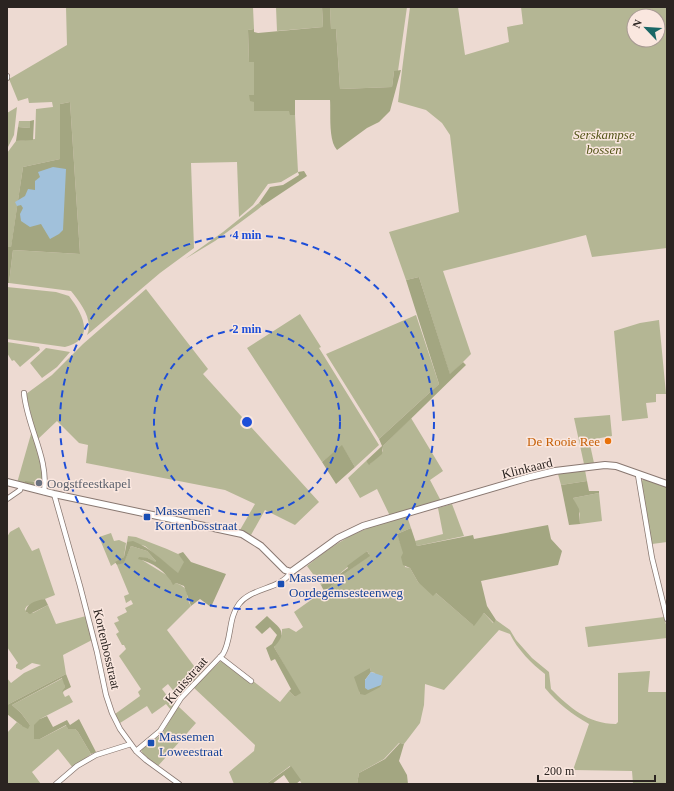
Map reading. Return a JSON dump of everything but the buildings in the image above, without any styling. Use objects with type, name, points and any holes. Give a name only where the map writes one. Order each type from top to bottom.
[{"type":"street","points":[[24,393],[44,469],[44,492]]},
{"type":"street","name":"Klinkaard","points":[[291,572],[349,532],[393,517],[555,471],[605,465],[616,466],[667,484]]},
{"type":"street","points":[[638,475],[652,558],[667,619]]},
{"type":"street","points":[[7,482],[44,492],[242,534],[261,546],[285,570],[291,572]]},
{"type":"street","points":[[7,499],[20,490],[21,486]]},
{"type":"street","name":"Kortenbosstraat","points":[[54,494],[112,713],[136,751],[179,784]]},
{"type":"street","name":"Kruisstraat","points":[[136,751],[160,731],[181,698],[220,657],[227,646],[232,618],[238,604],[253,593],[285,579],[291,572]]},
{"type":"street","name":"Kruisstraat","points":[[220,657],[252,681]]},
{"type":"street","points":[[56,784],[77,766],[96,755],[131,744]]},
{"type":"green space","points":[[66,7],[253,7],[254,29],[248,30],[249,62],[254,61],[254,111],[290,111],[290,115],[295,115],[298,172],[281,182],[268,184],[253,205],[239,217],[237,162],[191,163],[194,248],[160,273],[87,335],[89,323],[87,317],[82,306],[71,291],[9,283],[13,250],[80,254],[70,102],[60,104],[60,159],[23,167],[11,248],[7,247],[7,153],[16,141],[35,139],[36,109],[53,107],[52,102],[29,103],[28,98],[18,101],[9,79],[67,45]]},
{"type":"green space","points":[[276,7],[322,7],[323,27],[277,31]]},
{"type":"green space","points":[[322,7],[330,7],[331,29],[336,29],[340,89],[392,87],[394,71],[401,70],[390,111],[379,122],[367,128],[337,150],[332,140],[330,126],[330,100],[295,100],[295,115],[290,115],[289,111],[254,111],[254,102],[250,101],[249,95],[254,95],[254,62],[249,62],[248,30],[254,29],[254,32],[258,33],[323,27]]},
{"type":"green space","points":[[330,7],[407,7],[398,71],[394,71],[392,87],[340,89],[336,29],[331,30]]},
{"type":"green space","name":"Serskampse bossen","points":[[410,7],[458,7],[465,55],[509,42],[507,27],[523,24],[521,7],[667,7],[667,248],[592,257],[586,235],[443,271],[471,354],[450,375],[419,277],[406,280],[389,232],[459,212],[450,135],[442,123],[426,110],[398,102]]},
{"type":"green space","points":[[70,102],[80,254],[13,250],[9,283],[7,283],[7,247],[11,247],[23,167],[60,159],[60,104]]},
{"type":"green space","points":[[17,107],[14,135],[7,149],[7,113]]},
{"type":"green space","points":[[34,120],[33,140],[16,141],[18,127],[30,128],[30,121]]},
{"type":"green space","points":[[19,121],[30,121],[30,128],[18,127]]},
{"type":"green space","points":[[304,171],[307,176],[262,206],[259,203],[270,187],[283,185],[299,175],[298,172]]},
{"type":"green space","points":[[259,203],[262,206],[257,210],[215,241],[185,259],[223,232]]},
{"type":"green space","points":[[419,277],[450,374],[463,362],[466,365],[383,446],[382,454],[369,465],[366,461],[382,446],[379,439],[439,384],[406,280]]},
{"type":"green space","points":[[7,287],[56,292],[69,296],[82,317],[84,332],[81,338],[75,343],[65,347],[7,339]]},
{"type":"green space","points":[[146,289],[208,369],[203,374],[319,502],[295,525],[265,510],[251,535],[240,530],[255,504],[225,490],[86,463],[88,445],[79,443],[57,421],[37,440],[26,394],[52,375],[83,344]]},
{"type":"green space","points":[[300,314],[321,347],[319,348],[379,445],[355,467],[342,446],[322,462],[247,348]]},
{"type":"green space","points":[[416,315],[439,384],[379,439],[326,354]]},
{"type":"green space","points":[[659,320],[666,394],[656,394],[656,402],[646,403],[648,418],[622,421],[614,331],[640,323]]},
{"type":"green space","points":[[7,342],[39,347],[40,350],[20,367],[14,360],[12,361],[7,353]]},
{"type":"green space","points":[[46,348],[70,352],[57,367],[42,378],[30,363]]},
{"type":"green space","points":[[610,415],[612,436],[589,440],[594,463],[584,464],[574,418]]},
{"type":"green space","points":[[411,418],[443,471],[430,480],[441,501],[390,516],[377,489],[360,498],[348,478],[366,461],[370,464],[383,451],[383,446]]},
{"type":"green space","points":[[31,434],[34,434],[44,478],[24,485],[17,483]]},
{"type":"green space","points":[[342,445],[355,467],[336,484],[322,462]]},
{"type":"green space","points":[[585,470],[587,481],[561,485],[558,474]]},
{"type":"green space","points":[[44,478],[43,488],[24,485],[25,481],[33,482]]},
{"type":"green space","points":[[645,479],[667,486],[667,542],[652,544],[640,485],[641,481]]},
{"type":"green space","points":[[587,481],[589,491],[599,491],[599,493],[573,498],[579,509],[580,524],[569,525],[561,485]]},
{"type":"green space","points":[[599,493],[602,521],[580,524],[580,514],[573,498]]},
{"type":"green space","points":[[452,504],[464,536],[417,546],[415,541],[443,534],[438,508]]},
{"type":"green space","points":[[407,516],[411,528],[397,534],[404,553],[405,567],[410,568],[418,582],[436,593],[473,625],[484,613],[493,623],[496,620],[510,630],[516,640],[532,658],[549,672],[551,689],[572,708],[588,718],[616,724],[618,722],[618,673],[650,671],[648,692],[667,692],[667,784],[633,784],[632,771],[573,770],[589,724],[566,708],[550,694],[545,688],[545,674],[525,656],[510,634],[499,630],[444,690],[425,684],[424,705],[420,723],[404,744],[399,743],[384,759],[359,773],[357,784],[302,784],[290,766],[266,784],[234,784],[229,772],[254,751],[255,745],[193,687],[222,660],[280,702],[289,691],[295,697],[300,693],[274,647],[282,634],[282,629],[289,628],[296,632],[303,627],[294,612],[335,583],[334,581],[369,556],[369,554],[367,551],[326,585],[324,583],[321,585],[307,566],[332,547],[354,534]],"holes":[[[370,668],[371,672],[375,673],[360,694],[359,690]]]},
{"type":"green space","points":[[548,525],[551,539],[562,551],[558,565],[481,581],[487,606],[496,620],[494,623],[484,613],[474,626],[436,593],[433,596],[418,582],[410,568],[403,565],[401,557],[403,553],[397,534],[411,528],[417,546],[473,535],[474,539]]},
{"type":"green space","points":[[19,527],[32,551],[39,548],[55,595],[27,606],[25,609],[27,613],[33,613],[48,605],[56,624],[86,616],[92,640],[63,655],[66,674],[7,705],[7,678],[11,683],[24,673],[41,665],[32,663],[21,670],[16,668],[18,663],[7,647],[7,537],[10,532]]},
{"type":"green space","points":[[111,533],[114,541],[119,540],[126,543],[124,557],[111,566],[99,537]]},
{"type":"green space","points":[[128,536],[136,537],[178,554],[185,562],[178,574],[145,546],[127,542]]},
{"type":"green space","points":[[133,541],[151,551],[178,573],[184,562],[178,554],[183,552],[191,562],[226,574],[211,607],[200,599],[191,606],[184,586],[176,583],[173,585],[167,576],[158,568],[149,562],[138,559],[139,557],[148,558],[155,562],[156,561],[147,551],[131,546],[124,563],[117,565],[115,562],[124,557],[127,542]]},
{"type":"green space","points":[[131,546],[147,551],[156,561],[155,563],[148,558],[142,560],[168,576],[173,584],[176,583],[181,585],[186,590],[191,606],[167,630],[200,674],[179,698],[168,684],[162,689],[174,705],[171,710],[166,704],[152,714],[147,706],[120,723],[115,714],[140,696],[138,692],[141,689],[119,656],[126,649],[116,634],[119,632],[114,623],[119,621],[117,617],[127,612],[125,608],[133,604],[131,600],[126,603],[124,596],[129,594],[117,565],[124,562]]},
{"type":"green space","points":[[367,551],[370,556],[334,581],[335,583],[324,591],[321,585],[324,583],[326,584],[348,568],[347,566]]},
{"type":"green space","points":[[45,599],[48,605],[30,614],[26,612],[30,604]]},
{"type":"green space","points":[[267,616],[281,630],[281,637],[274,647],[301,693],[295,697],[289,691],[291,689],[275,659],[271,661],[266,648],[272,644],[277,635],[270,627],[262,634],[255,627]]},
{"type":"green space","points":[[664,617],[667,628],[667,638],[588,647],[585,627]]},
{"type":"green space","points":[[370,668],[371,672],[365,680],[365,688],[381,685],[365,695],[360,694],[354,677]]},
{"type":"green space","points":[[66,674],[71,687],[62,692],[65,687],[62,678],[12,705],[21,713],[30,725],[28,729],[7,714],[7,705]]},
{"type":"green space","points":[[63,678],[65,687],[63,693],[65,697],[69,695],[73,702],[40,719],[40,739],[67,725],[68,729],[75,729],[78,732],[91,754],[73,768],[58,749],[32,772],[41,784],[7,784],[7,733],[17,722],[22,726],[30,725],[21,713],[12,705]]},
{"type":"green space","points":[[178,706],[196,723],[158,766],[143,754],[141,750],[162,734]]},
{"type":"green space","points":[[47,716],[53,727],[67,720],[70,725],[79,719],[96,752],[91,754],[78,732],[75,729],[68,729],[66,725],[40,739],[34,739],[34,725],[40,719]]},
{"type":"green space","points":[[400,743],[404,744],[399,761],[407,775],[408,784],[357,784],[359,773],[385,759]]},
{"type":"green space","points":[[291,766],[301,780],[296,784],[290,784],[284,775],[272,784],[266,784]]},
{"type":"water","points":[[53,167],[66,169],[63,230],[50,239],[41,224],[30,227],[21,221],[20,214],[23,208],[21,205],[17,206],[15,202],[25,196],[28,189],[35,190],[35,181],[40,177],[38,172]]},
{"type":"water","points":[[371,672],[383,676],[381,685],[368,690],[365,688],[365,680]]},
{"type":"place","name":"De Rooie Ree","points":[[608,441]]},
{"type":"place","name":"Oogstfeestkapel","points":[[39,483]]},
{"type":"place","name":"Massemen Kortenbosstraat","points":[[147,517]]},
{"type":"place","name":"Massemen Oordegemsesteenweg","points":[[281,584]]},
{"type":"place","name":"Massemen Loweestraat","points":[[151,743]]}]
